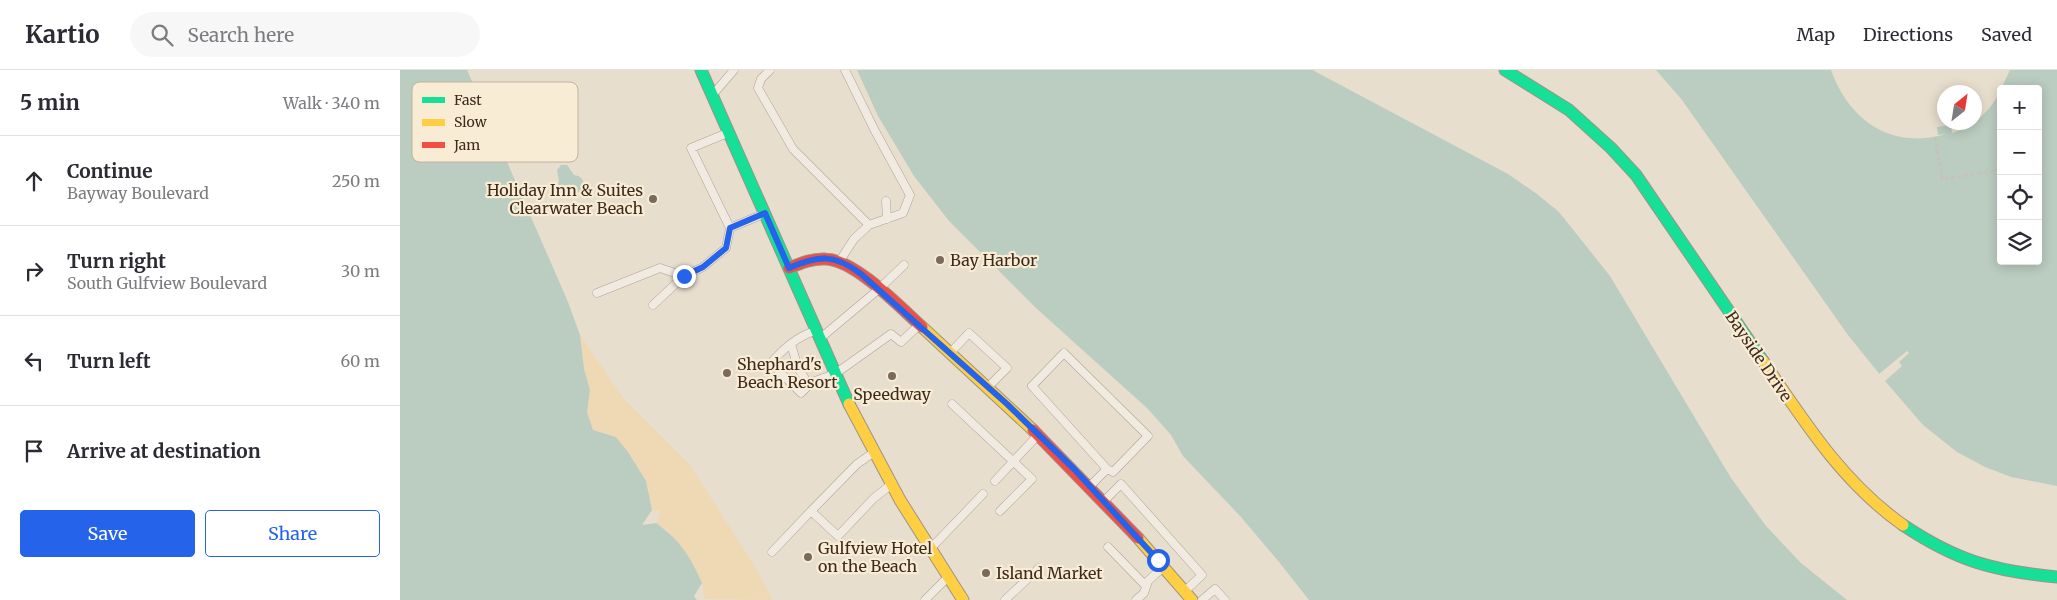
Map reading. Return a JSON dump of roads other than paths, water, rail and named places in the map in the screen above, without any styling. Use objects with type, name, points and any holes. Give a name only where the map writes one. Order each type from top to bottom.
[{"type":"street","points":[[701,70],[835,374],[873,452],[930,549],[963,600]]},
{"type":"street","name":"Bayside Drive","points":[[1505,70],[1569,110],[1611,148],[1636,175],[1810,431],[1850,480],[1886,513],[1917,535],[1958,556],[2000,570],[2057,577]]},
{"type":"street","points":[[789,268],[810,260],[822,258],[840,261],[850,266],[879,289],[951,352],[1038,435],[1104,501],[1189,596]]},
{"type":"lane","points":[[712,95],[734,70]]},
{"type":"lane","points":[[770,70],[761,79],[758,88],[793,149],[869,225]]},
{"type":"lane","points":[[840,261],[854,239],[869,225],[903,213],[910,195],[875,132],[844,70]]},
{"type":"lane","points":[[653,305],[684,276],[703,267],[726,248],[730,228],[691,148],[729,132]]},
{"type":"lane","points":[[886,201],[887,219]]},
{"type":"lane","points":[[730,228],[765,213]]},
{"type":"lane","points":[[904,265],[879,289],[817,334],[802,336],[782,350],[770,362],[801,393],[821,377],[835,374],[890,334],[901,342],[919,324]]},
{"type":"lane","points":[[597,293],[660,268],[684,276]]},
{"type":"lane","points":[[951,352],[969,333],[1006,368],[988,386]]},
{"type":"lane","points":[[791,344],[798,368],[809,385]]},
{"type":"lane","points":[[1064,353],[1148,436],[1113,472],[1107,470],[1032,386],[1064,353]]},
{"type":"lane","points":[[952,404],[1032,479],[1000,511]]},
{"type":"lane","points":[[996,481],[1038,435]]},
{"type":"lane","points":[[772,552],[857,464],[873,452]]},
{"type":"lane","points":[[1090,487],[1107,470]]},
{"type":"lane","points":[[811,511],[838,536],[874,498],[891,484]]},
{"type":"lane","points":[[1104,501],[1121,484],[1202,574],[1189,596]]},
{"type":"lane","points":[[930,549],[983,494]]},
{"type":"lane","points":[[1108,547],[1146,586]]},
{"type":"lane","points":[[1136,600],[1144,593],[1148,581],[1164,566]]},
{"type":"lane","points":[[1005,600],[1039,568]]},
{"type":"lane","points":[[925,600],[948,578]]},
{"type":"lane","points":[[1202,600],[1214,588],[1225,600]]},
{"type":"place","name":"Holiday Inn & Suites Clearwater Beach","points":[[653,199]]},
{"type":"place","name":"Bay Harbor","points":[[940,260]]},
{"type":"place","name":"Shephard's Beach Resort","points":[[727,373]]},
{"type":"place","name":"Speedway","points":[[892,376]]},
{"type":"place","name":"Gulfview Hotel on the Beach","points":[[808,557]]},
{"type":"place","name":"Island Market","points":[[986,573]]}]
